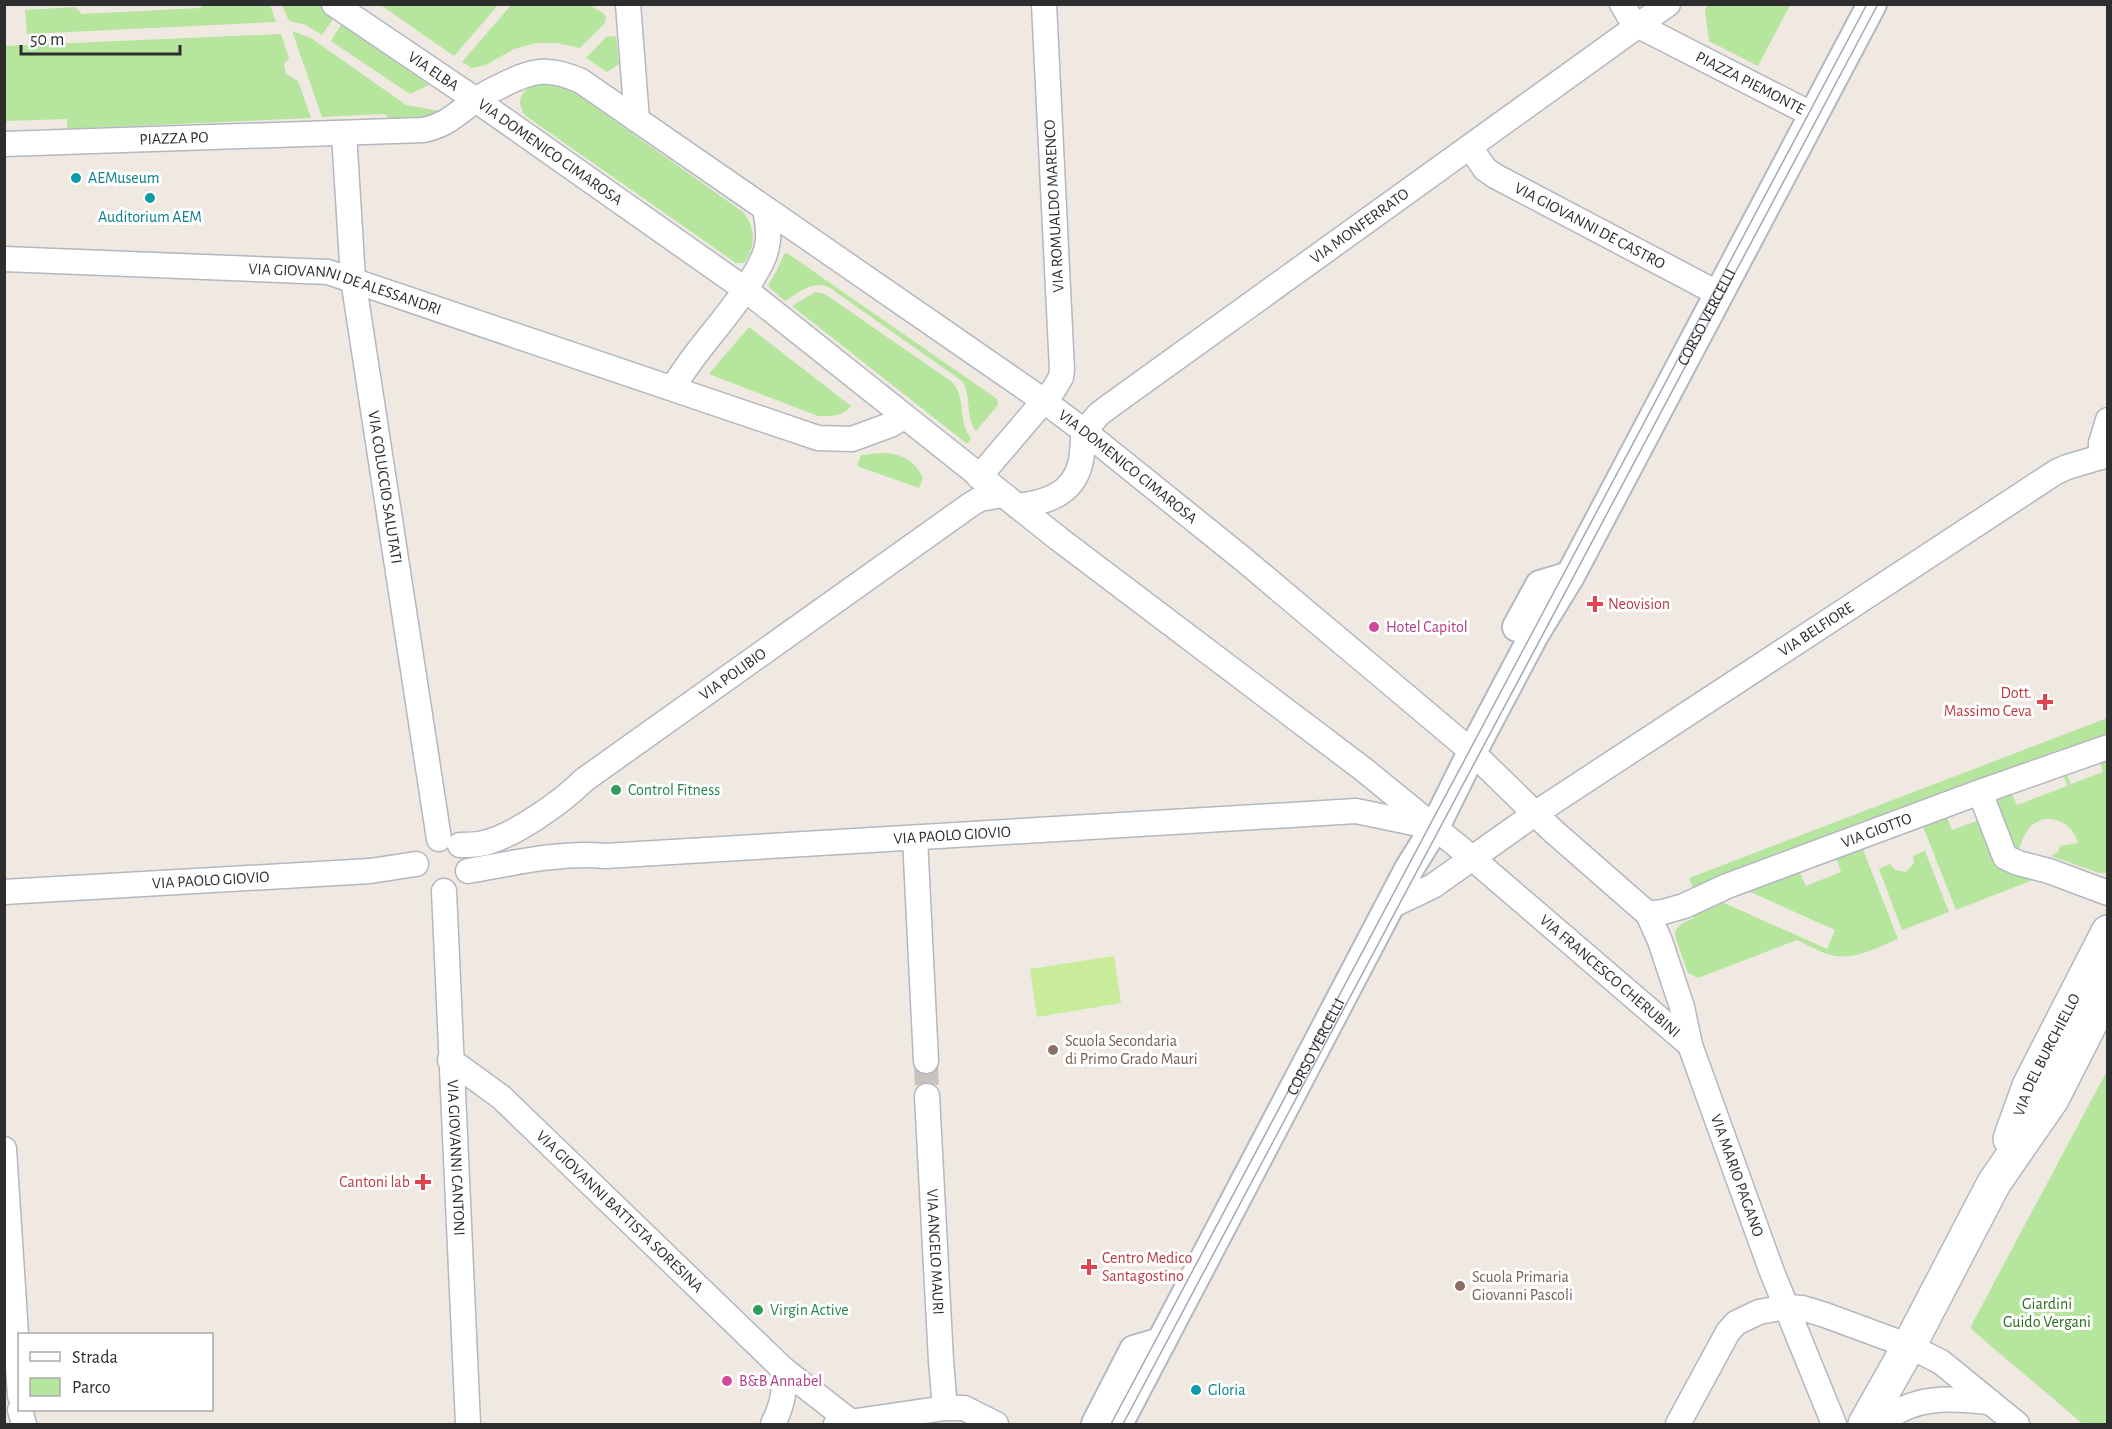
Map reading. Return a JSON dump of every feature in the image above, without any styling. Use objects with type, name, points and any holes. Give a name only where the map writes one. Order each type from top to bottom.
[{"type":"main road","name":"VIA DEL BURCHIELLO","points":[[1994,1183],[2029,1086],[2108,932]]},
{"type":"main road","name":"VIA DEL BURCHIELLO","points":[[1865,1425],[1910,1346],[1994,1183],[2052,1099],[2108,989]]},
{"type":"street","name":"VIA ELBA","points":[[334,4],[476,100],[456,117],[433,128],[344,133]]},
{"type":"street","points":[[628,4],[637,120]]},
{"type":"street","name":"VIA ROMUALDO MARENCO","points":[[979,477],[1054,389],[1062,370],[1044,4]]},
{"type":"street","name":"PIAZZA PIEMONTE","points":[[1622,4],[1639,26],[1814,115],[1872,4]]},
{"type":"street","points":[[1639,26],[1668,4]]},
{"type":"street","name":"VIA MONFERRATO","points":[[1084,431],[1111,405],[1639,26]]},
{"type":"street","name":"VIA DOMENICO CIMAROSA","points":[[1435,827],[1323,738],[979,477],[746,290],[476,100],[530,72],[556,72],[581,81],[1084,431],[1243,559],[1472,752]]},
{"type":"street","name":"CORSO VERCELLI","points":[[1118,1425],[1409,869],[1435,827],[1534,635],[1570,576],[1814,115]]},
{"type":"street","name":"PIAZZA PO","points":[[4,144],[344,133]]},
{"type":"street","name":"VIA COLUCCIO SALUTATI","points":[[344,133],[353,279],[450,842]]},
{"type":"street","name":"VIA GIOVANNI DE CASTRO","points":[[1470,147],[1485,169],[1495,176],[1719,294]]},
{"type":"street","points":[[765,209],[768,221],[767,247],[761,263],[746,290],[680,374],[672,388],[818,438],[852,439],[890,425],[904,417]]},
{"type":"street","name":"VIA GIOVANNI DE ALESSANDRI","points":[[4,259],[328,272],[672,388]]},
{"type":"street","points":[[2104,461],[2101,442],[2108,420]]},
{"type":"street","name":"VIA POLIBIO","points":[[450,842],[485,843],[529,823],[573,791],[584,780],[980,499],[1040,503],[1058,495],[1070,484],[1080,464],[1084,431]]},
{"type":"street","name":"VIA BELFIORE","points":[[1389,907],[1433,886],[1536,813],[2056,472],[2067,467],[2104,461]]},
{"type":"street","points":[[1534,635],[1560,624],[1604,541],[1599,519]]},
{"type":"street","points":[[1472,752],[1469,715],[1540,585],[1570,576]]},
{"type":"street","name":"VIA GIOTTO","points":[[1648,914],[1684,906],[1727,886],[2108,747]]},
{"type":"street","name":"VIA FRANCESCO CHERUBINI","points":[[1472,752],[1552,830],[1648,914],[1660,940],[1682,1007],[1690,1045]]},
{"type":"street","points":[[1980,792],[2005,857],[2018,864],[2049,871],[2108,893]]},
{"type":"street","name":"VIA PAOLO GIOVIO","points":[[468,872],[537,860],[594,855],[1356,812],[1435,827]]},
{"type":"street","points":[[529,823],[522,834],[528,853],[537,860]]},
{"type":"street","name":"VIA FRANCESCO CHERUBINI","points":[[1435,827],[1690,1045]]},
{"type":"street","points":[[915,838],[926,1060]]},
{"type":"street","points":[[431,842],[450,842],[469,861],[468,872],[460,884],[444,891],[433,889],[423,883],[418,875],[416,864],[418,856],[423,847],[431,842]]},
{"type":"street","name":"VIA PAOLO GIOVIO","points":[[4,891],[370,871],[416,864]]},
{"type":"street","name":"VIA GIOVANNI CANTONI","points":[[444,891],[468,1425]]},
{"type":"street","name":"VIA MARIO PAGANO","points":[[1690,1045],[1786,1307],[1834,1425]]},
{"type":"street","name":"VIA GIOVANNI BATTISTA SORESINA","points":[[450,1060],[501,1097],[843,1424]]},
{"type":"street","name":"VIA ANGELO MAURI","points":[[927,1096],[945,1408]]},
{"type":"street","points":[[4,1149],[18,1365]]},
{"type":"street","points":[[1678,1425],[1728,1332],[1736,1323],[1759,1312],[1786,1307],[1802,1308],[1825,1315],[1910,1346],[1941,1362],[2017,1425]]},
{"type":"street","points":[[1095,1425],[1134,1350],[1161,1342]]},
{"type":"street","points":[[773,1425],[786,1387],[783,1369]]},
{"type":"street","points":[[1879,1425],[1901,1409],[1923,1401],[1955,1399],[1990,1402]]},
{"type":"street","points":[[843,1424],[945,1408],[964,1408],[996,1425]]},
{"type":"green space","points":[[1709,4],[1790,5],[1758,66],[1709,41],[1705,9]]},
{"type":"green space","points":[[203,5],[270,5],[276,22],[27,34],[25,10],[75,7],[82,14],[200,8]]},
{"type":"green space","points":[[282,5],[323,5],[337,13],[322,35],[306,25],[289,21]]},
{"type":"green space","points":[[498,5],[454,56],[382,6]]},
{"type":"green space","points":[[511,5],[589,5],[606,17],[605,23],[580,48],[557,43],[536,43],[514,49],[486,65],[472,68],[462,62]]},
{"type":"green space","points":[[345,18],[352,23],[354,33],[429,85],[410,94],[331,41]]},
{"type":"green space","points":[[292,31],[311,38],[406,105],[440,111],[433,117],[393,121],[384,114],[322,117]]},
{"type":"green space","points":[[281,34],[289,58],[284,64],[286,74],[298,81],[311,118],[67,129],[67,119],[5,121],[5,46]]},
{"type":"green space","points":[[616,36],[619,64],[607,72],[586,58],[606,37]]},
{"type":"green space","points":[[540,84],[563,87],[574,92],[743,212],[750,224],[753,238],[751,251],[744,263],[736,263],[526,116],[520,105],[522,95],[529,88]]},
{"type":"green space","points":[[787,253],[997,399],[998,405],[976,431],[962,381],[830,288],[812,286],[785,301],[768,286],[784,254]]},
{"type":"green space","points":[[815,292],[825,294],[952,382],[957,388],[964,424],[971,438],[968,443],[792,306]]},
{"type":"green space","points":[[749,327],[851,406],[848,410],[832,416],[818,416],[709,374]]},
{"type":"green space","points":[[895,454],[911,462],[923,478],[919,488],[857,466],[861,455]]},
{"type":"green space","points":[[2107,718],[2107,735],[1695,893],[1689,878]]},
{"type":"green space","points":[[2107,753],[2107,873],[2099,873],[2051,856],[2058,852],[2060,846],[2078,843],[2071,829],[2051,819],[2044,819],[2030,827],[2016,857],[1988,799],[2010,790],[2017,805],[2067,786],[2062,770],[2064,769],[2071,784],[2103,772],[2098,757]]},
{"type":"green space","points":[[1946,815],[1952,830],[1979,820],[2038,878],[1956,910],[1922,824]]},
{"type":"green space","points":[[1862,847],[1898,939],[1866,952],[1848,956],[1831,955],[1797,940],[1698,978],[1688,973],[1675,932],[1681,924],[1694,918],[1692,912],[1720,901],[1827,949],[1835,930],[1748,891],[1799,871],[1806,886],[1841,872],[1836,857]]},
{"type":"green space","points":[[1925,851],[1949,912],[1902,930],[1879,869],[1890,864],[1895,870],[1906,872],[1914,863],[1913,856]]},
{"type":"green space","points":[[1114,956],[1121,1003],[1037,1017],[1030,969]]},
{"type":"green space","name":"Giardini Guido Vergani","points":[[2107,1071],[2107,1424],[2083,1424],[1971,1329]]},
{"type":"tunnel","points":[[926,1061],[927,1096]]},
{"type":"tram line","points":[[1111,1424],[1867,4]]},
{"type":"tram line","points":[[1123,1424],[1878,4]]},
{"type":"place","name":"AEMuseum","points":[[76,178]]},
{"type":"place","name":"Auditorium AEM","points":[[150,198]]},
{"type":"place","name":"Neovision","points":[[1595,604]]},
{"type":"place","name":"Hotel Capitol","points":[[1374,627]]},
{"type":"place","name":"Dott. Massimo Ceva","points":[[2045,702]]},
{"type":"place","name":"Control Fitness","points":[[616,790]]},
{"type":"place","name":"Scuola Secondaria di Primo Grado Mauri","points":[[1053,1050]]},
{"type":"place","name":"Cantoni lab","points":[[423,1182]]},
{"type":"place","name":"Centro Medico Santagostino","points":[[1089,1267]]},
{"type":"place","name":"Scuola Primaria Giovanni Pascoli","points":[[1460,1286]]},
{"type":"place","name":"Virgin Active","points":[[758,1310]]},
{"type":"place","name":"B&B Annabel","points":[[727,1381]]},
{"type":"place","name":"Gloria","points":[[1196,1390]]}]
